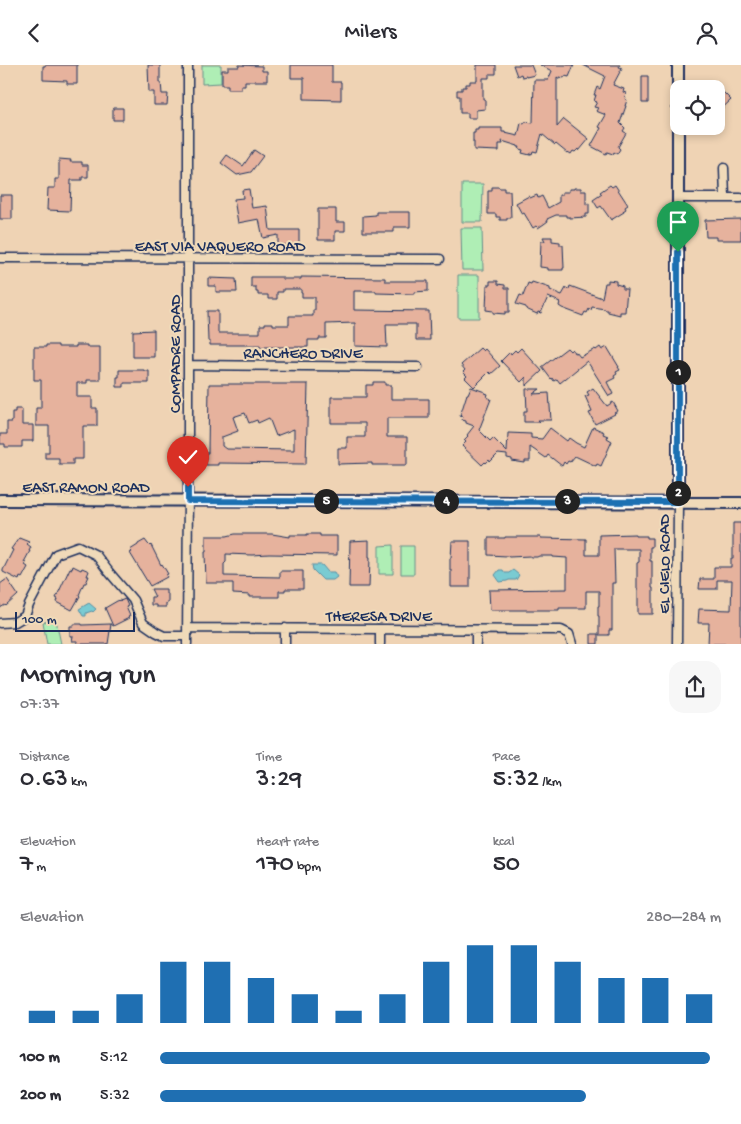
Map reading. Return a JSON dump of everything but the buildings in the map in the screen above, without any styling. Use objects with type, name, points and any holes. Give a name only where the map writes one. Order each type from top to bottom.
[{"type":"main road","name":"EL CIELO ROAD","points":[[678,65],[678,502]]},
{"type":"main road","name":"EAST RAMON ROAD","points":[[0,500],[741,503]]},
{"type":"street","name":"COMPADRE ROAD","points":[[187,636],[188,65]]},
{"type":"street","points":[[724,168],[724,198]]},
{"type":"street","points":[[678,198],[741,198]]},
{"type":"street","name":"EAST VIA VAQUERO ROAD","points":[[0,257],[440,259]]},
{"type":"street","name":"RANCHERO DRIVE","points":[[188,365],[418,367]]},
{"type":"street","name":"EL CIELO ROAD","points":[[677,644],[678,502]]},
{"type":"street","name":"THERESA DRIVE","points":[[0,623],[16,622],[25,617],[29,605],[56,554],[78,546],[96,555],[108,572],[133,600],[143,623],[164,636],[285,629],[561,629],[569,635],[572,644]]},
{"type":"street","points":[[285,629],[285,644]]},
{"type":"street","points":[[380,629],[380,644]]},
{"type":"street","points":[[476,629],[476,644]]},
{"type":"green space","points":[[202,65],[221,65],[221,83],[202,84]]},
{"type":"green space","points":[[462,184],[483,184],[482,222],[462,222]]},
{"type":"green space","points":[[461,228],[482,228],[483,270],[462,270]]},
{"type":"green space","points":[[458,275],[479,275],[479,318],[458,318]]},
{"type":"green space","points":[[393,545],[393,574],[379,574],[379,546]]},
{"type":"green space","points":[[401,546],[414,546],[414,574],[401,574]]},
{"type":"green space","points":[[56,620],[61,644],[47,644],[43,622]]},
{"type":"water","points":[[312,565],[322,565],[328,572],[334,572],[337,577],[333,580],[323,580],[313,570]]},
{"type":"water","points":[[499,570],[509,573],[513,570],[519,575],[516,580],[500,582],[495,575]]},
{"type":"water","points":[[89,603],[96,609],[83,616],[79,609]]},
{"type":"route","points":[[188,487],[188,501],[678,502],[678,252]]}]
